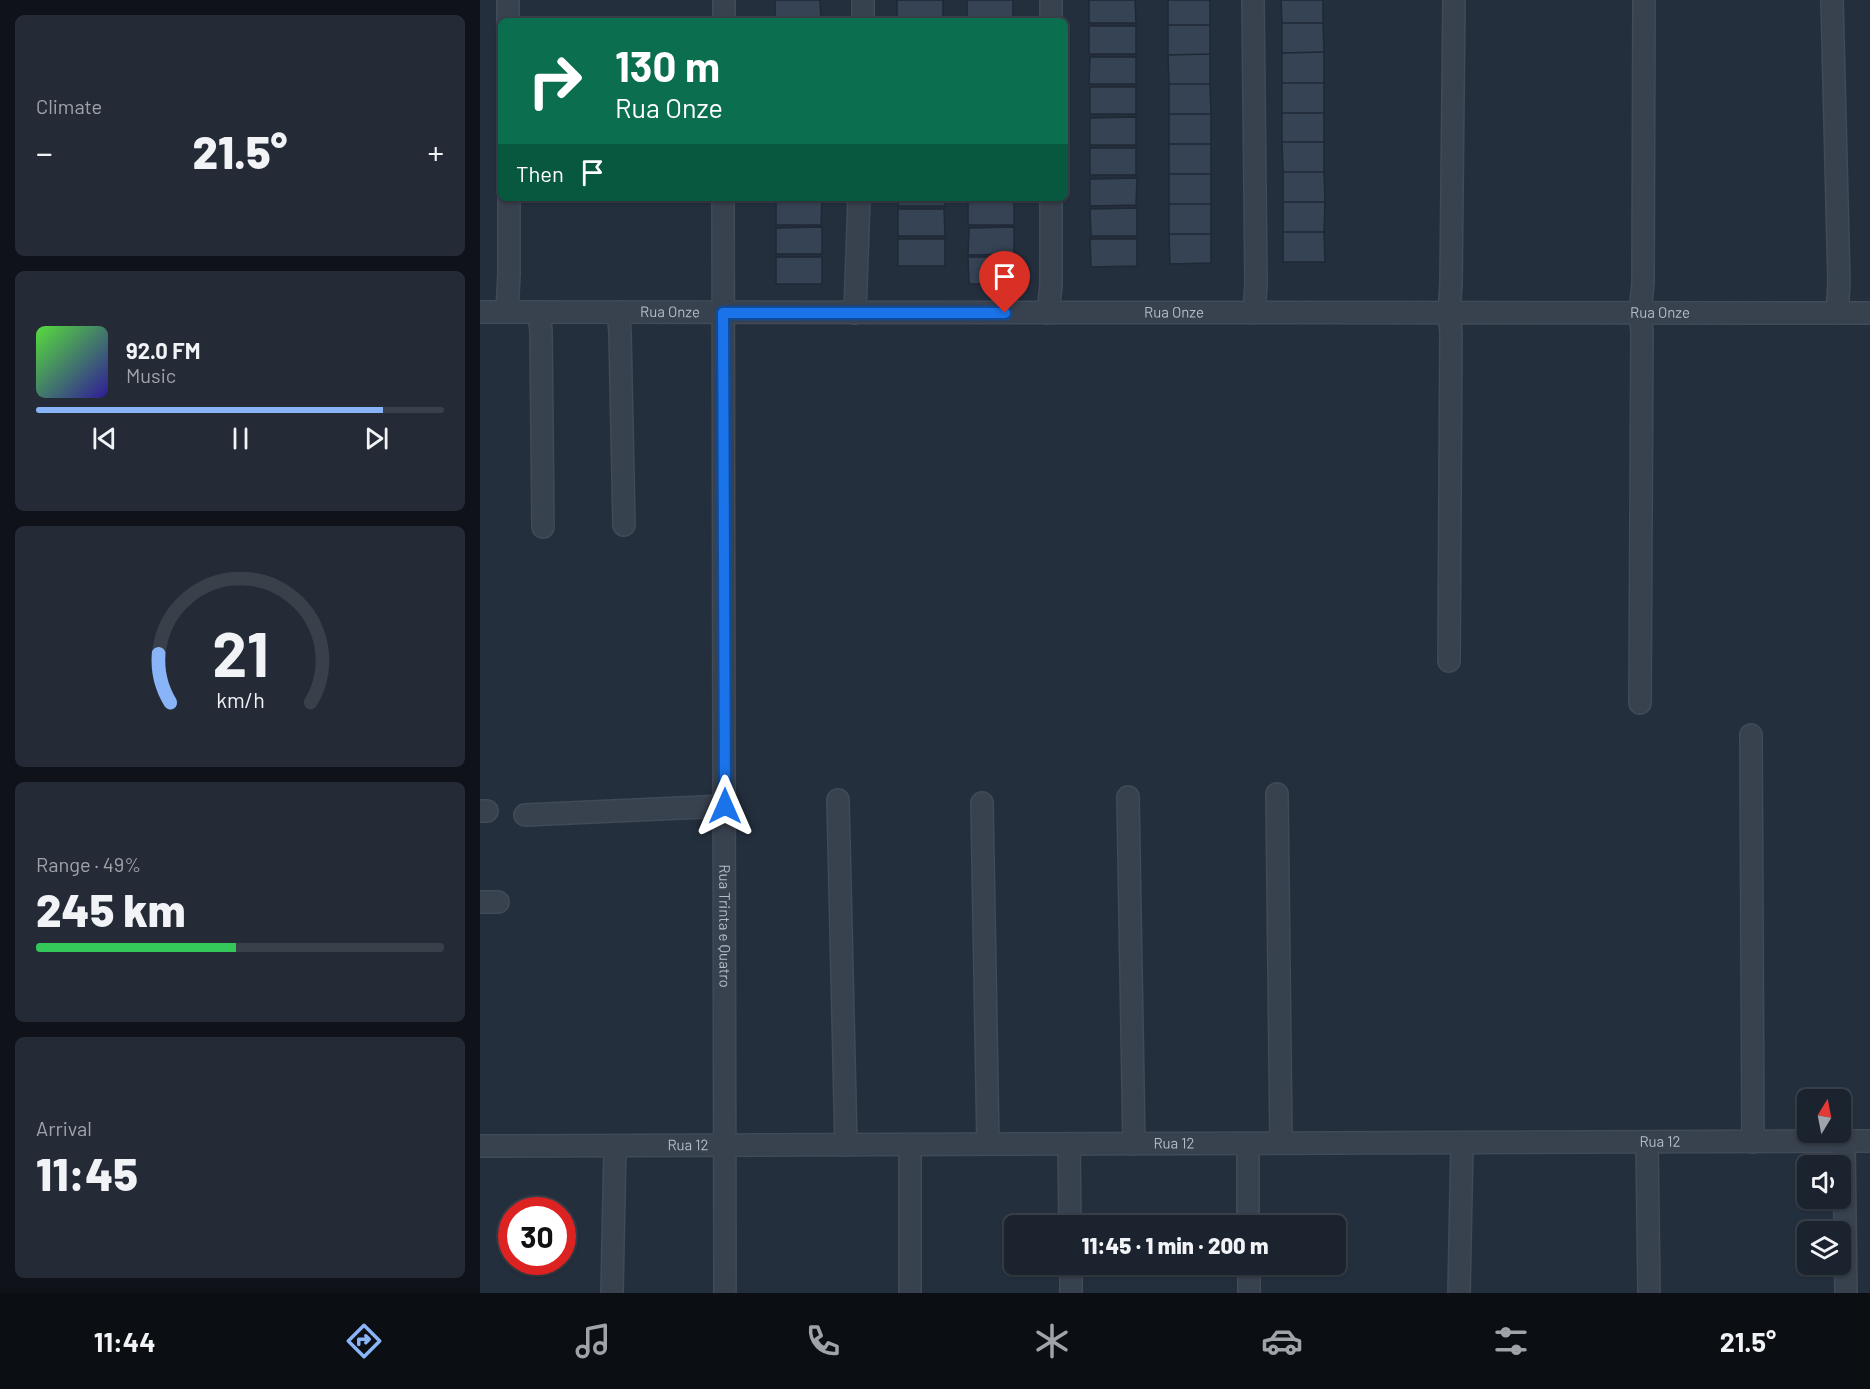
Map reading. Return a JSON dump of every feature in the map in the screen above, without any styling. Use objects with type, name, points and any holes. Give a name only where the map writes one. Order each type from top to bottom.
[{"type":"street","points":[[508,0],[508,18]]},
{"type":"street","points":[[724,0],[724,18]]},
{"type":"street","points":[[863,0],[863,18]]},
{"type":"street","points":[[1051,18],[1052,0]]},
{"type":"street","points":[[1253,0],[1256,284],[1254,313]]},
{"type":"street","points":[[1449,661],[1451,344],[1449,313],[1454,0]]},
{"type":"street","points":[[1640,703],[1642,332],[1640,313],[1643,283],[1644,0]]},
{"type":"street","points":[[1832,0],[1839,283],[1837,313]]},
{"type":"street","points":[[507,312],[508,201]]},
{"type":"street","name":"Rua Trinta e Quatro","points":[[723,201],[725,1293]]},
{"type":"street","points":[[855,313],[859,201]]},
{"type":"street","points":[[1048,313],[1051,285],[1051,201]]},
{"type":"street","name":"Rua Onze","points":[[480,312],[1870,313]]},
{"type":"street","points":[[539,312],[543,527]]},
{"type":"street","points":[[618,312],[621,344],[624,525]]},
{"type":"street","points":[[1750,735],[1753,1142]]},
{"type":"street","points":[[1277,794],[1281,1143]]},
{"type":"street","points":[[1128,797],[1134,1144]]},
{"type":"street","points":[[838,800],[846,1145]]},
{"type":"street","points":[[982,803],[988,1144]]},
{"type":"street","points":[[525,814],[725,806]]},
{"type":"street","name":"Rua 12","points":[[1851,1142],[1870,1141]]},
{"type":"street","points":[[1647,1142],[1649,1293]]},
{"type":"street","name":"Rua 12","points":[[480,1146],[1797,1142]]},
{"type":"street","points":[[1459,1293],[1462,1143]]},
{"type":"street","points":[[1844,1143],[1846,1293]]},
{"type":"street","points":[[910,1144],[910,1293]]},
{"type":"street","points":[[1069,1144],[1070,1215]]},
{"type":"street","points":[[1248,1144],[1248,1215]]},
{"type":"street","points":[[612,1293],[615,1146]]},
{"type":"street","points":[[1071,1275],[1071,1293]]},
{"type":"street","points":[[1249,1275],[1249,1293]]},
{"type":"building","points":[[775,0],[820,0],[821,18],[775,18]]},
{"type":"building","points":[[897,0],[943,0],[943,18],[897,18]]},
{"type":"building","points":[[967,0],[1013,0],[1013,18],[967,18]]},
{"type":"building","points":[[1089,0],[1135,0],[1136,23],[1089,23]]},
{"type":"building","points":[[1168,0],[1210,0],[1210,25],[1168,25]]},
{"type":"building","points":[[1281,0],[1323,0],[1323,23],[1282,23]]},
{"type":"building","points":[[1282,23],[1323,23],[1324,52],[1282,53]]},
{"type":"building","points":[[1168,25],[1210,25],[1210,54],[1168,55]]},
{"type":"building","points":[[1089,26],[1136,26],[1136,54],[1089,54]]},
{"type":"building","points":[[1324,52],[1324,83],[1282,83],[1282,53]]},
{"type":"building","points":[[1210,54],[1210,84],[1169,84],[1168,55]]},
{"type":"building","points":[[1090,57],[1136,57],[1136,84],[1089,84]]},
{"type":"building","points":[[1282,83],[1324,83],[1324,113],[1282,113]]},
{"type":"building","points":[[1169,84],[1210,84],[1211,114],[1169,114]]},
{"type":"building","points":[[1090,87],[1136,87],[1136,114],[1090,114]]},
{"type":"building","points":[[1282,113],[1324,113],[1324,142],[1282,142]]},
{"type":"building","points":[[1169,114],[1211,114],[1211,144],[1169,144]]},
{"type":"building","points":[[1136,117],[1136,145],[1090,145],[1090,118]]},
{"type":"building","points":[[1282,142],[1324,142],[1324,172],[1283,172]]},
{"type":"building","points":[[1169,144],[1211,144],[1211,174],[1169,174]]},
{"type":"building","points":[[1090,148],[1136,148],[1136,175],[1090,175]]},
{"type":"building","points":[[1283,172],[1324,172],[1325,202],[1283,202]]},
{"type":"building","points":[[1169,174],[1211,174],[1211,204],[1169,204]]},
{"type":"building","points":[[1137,178],[1136,205],[1090,206],[1090,179]]},
{"type":"building","points":[[776,201],[822,201],[821,225],[776,225]]},
{"type":"building","points":[[898,201],[945,201],[945,206],[898,206]]},
{"type":"building","points":[[968,201],[1014,201],[1014,225],[968,225]]},
{"type":"building","points":[[1283,202],[1325,202],[1324,232],[1283,232]]},
{"type":"building","points":[[1169,204],[1211,204],[1211,234],[1169,234]]},
{"type":"building","points":[[1137,208],[1137,236],[1091,236],[1090,209]]},
{"type":"building","points":[[898,209],[944,209],[945,236],[898,236]]},
{"type":"building","points":[[822,227],[822,254],[776,254],[776,228]]},
{"type":"building","points":[[1014,227],[1014,254],[968,255],[969,228]]},
{"type":"building","points":[[1283,232],[1324,232],[1325,262],[1283,262]]},
{"type":"building","points":[[1169,234],[1211,234],[1211,263],[1170,264]]},
{"type":"building","points":[[898,239],[945,239],[945,266],[898,266]]},
{"type":"building","points":[[1090,239],[1137,239],[1137,266],[1091,267]]},
{"type":"building","points":[[776,257],[822,257],[822,284],[776,284]]},
{"type":"building","points":[[968,257],[1014,257],[1014,284],[969,284]]},
{"type":"route","points":[[725,806],[723,313],[1005,313]]}]
